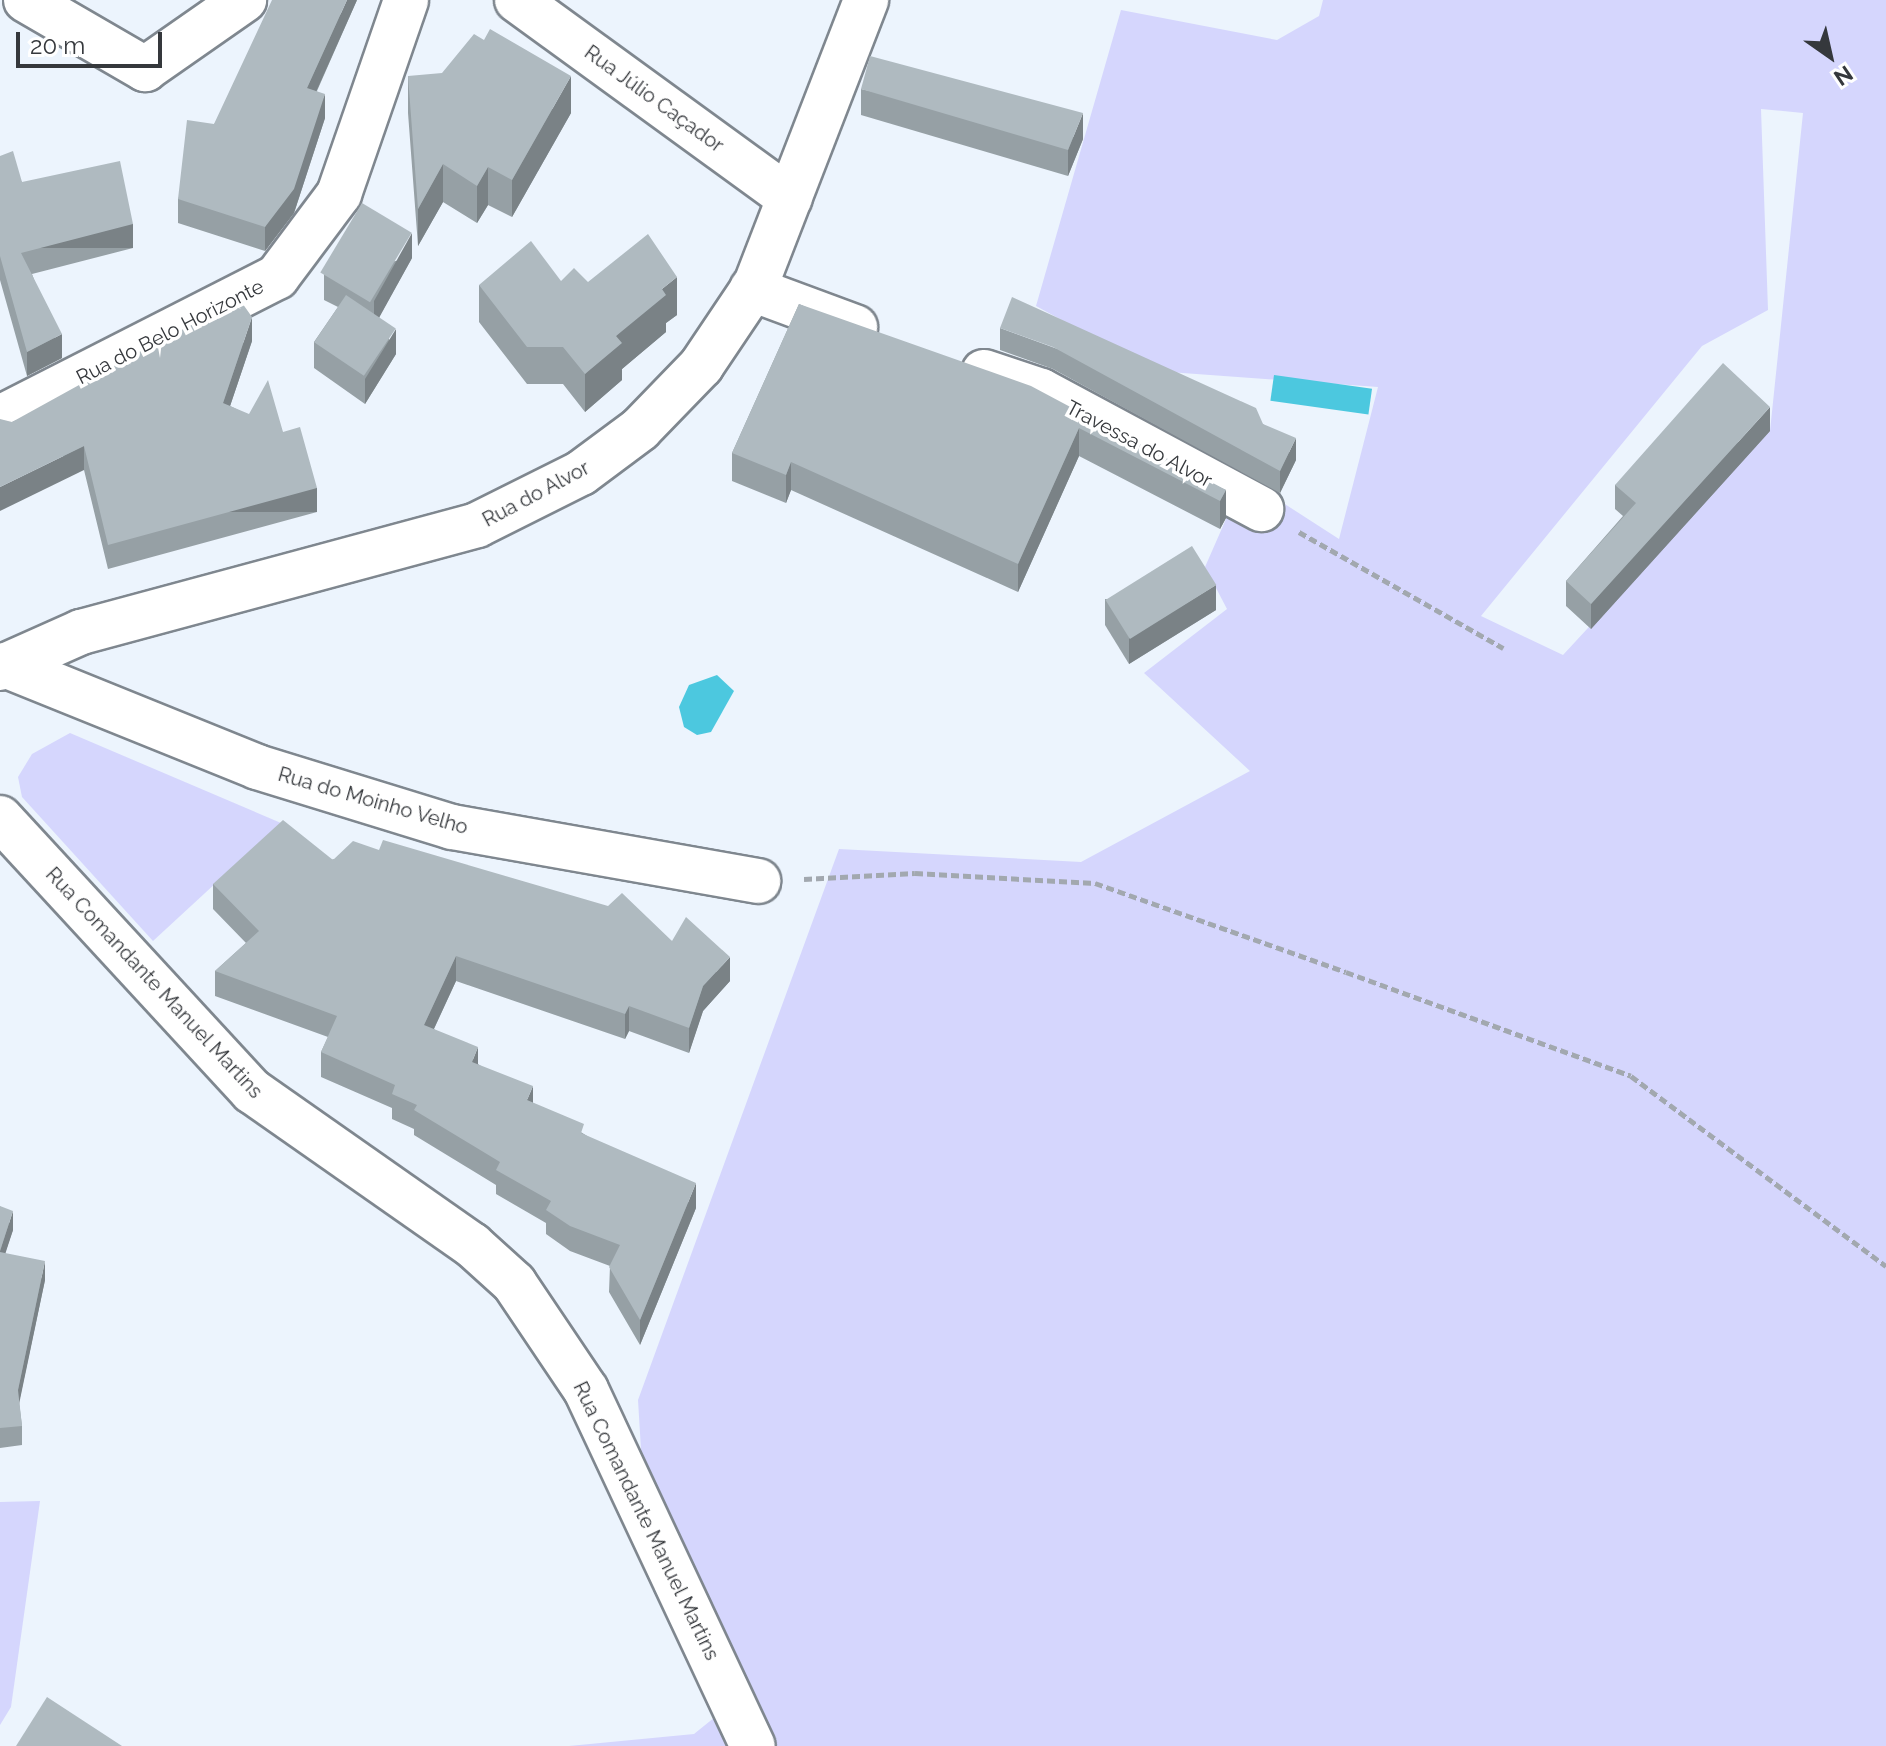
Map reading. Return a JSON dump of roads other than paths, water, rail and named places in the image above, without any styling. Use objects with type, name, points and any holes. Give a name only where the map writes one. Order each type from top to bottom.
[{"type":"street","points":[[26,0],[145,69],[244,0]]},
{"type":"street","name":"Rua do Belo Horizonte","points":[[0,418],[277,277],[339,194],[406,0]]},
{"type":"street","name":"Rua Júlio Caçador","points":[[517,0],[790,198]]},
{"type":"street","name":"Rua do Alvor","points":[[2,666],[81,632],[477,525],[573,477],[640,429],[701,366],[752,289],[866,0]]},
{"type":"street","points":[[752,289],[896,341]]},
{"type":"street","name":"Travessa do Alvor","points":[[939,356],[1041,391],[1261,509]]},
{"type":"street","name":"Rua do Moinho Velho","points":[[2,666],[257,767],[452,827],[758,881]]},
{"type":"street","name":"Rua Comandante Manuel Martins","points":[[0,818],[252,1091],[472,1245],[514,1283],[586,1390],[753,1746]]},
{"type":"water","points":[[1274,375],[1372,389],[1368,415],[1270,401]]},
{"type":"water","points":[[717,675],[734,691],[711,732],[697,735],[684,727],[679,707],[689,685]]}]
